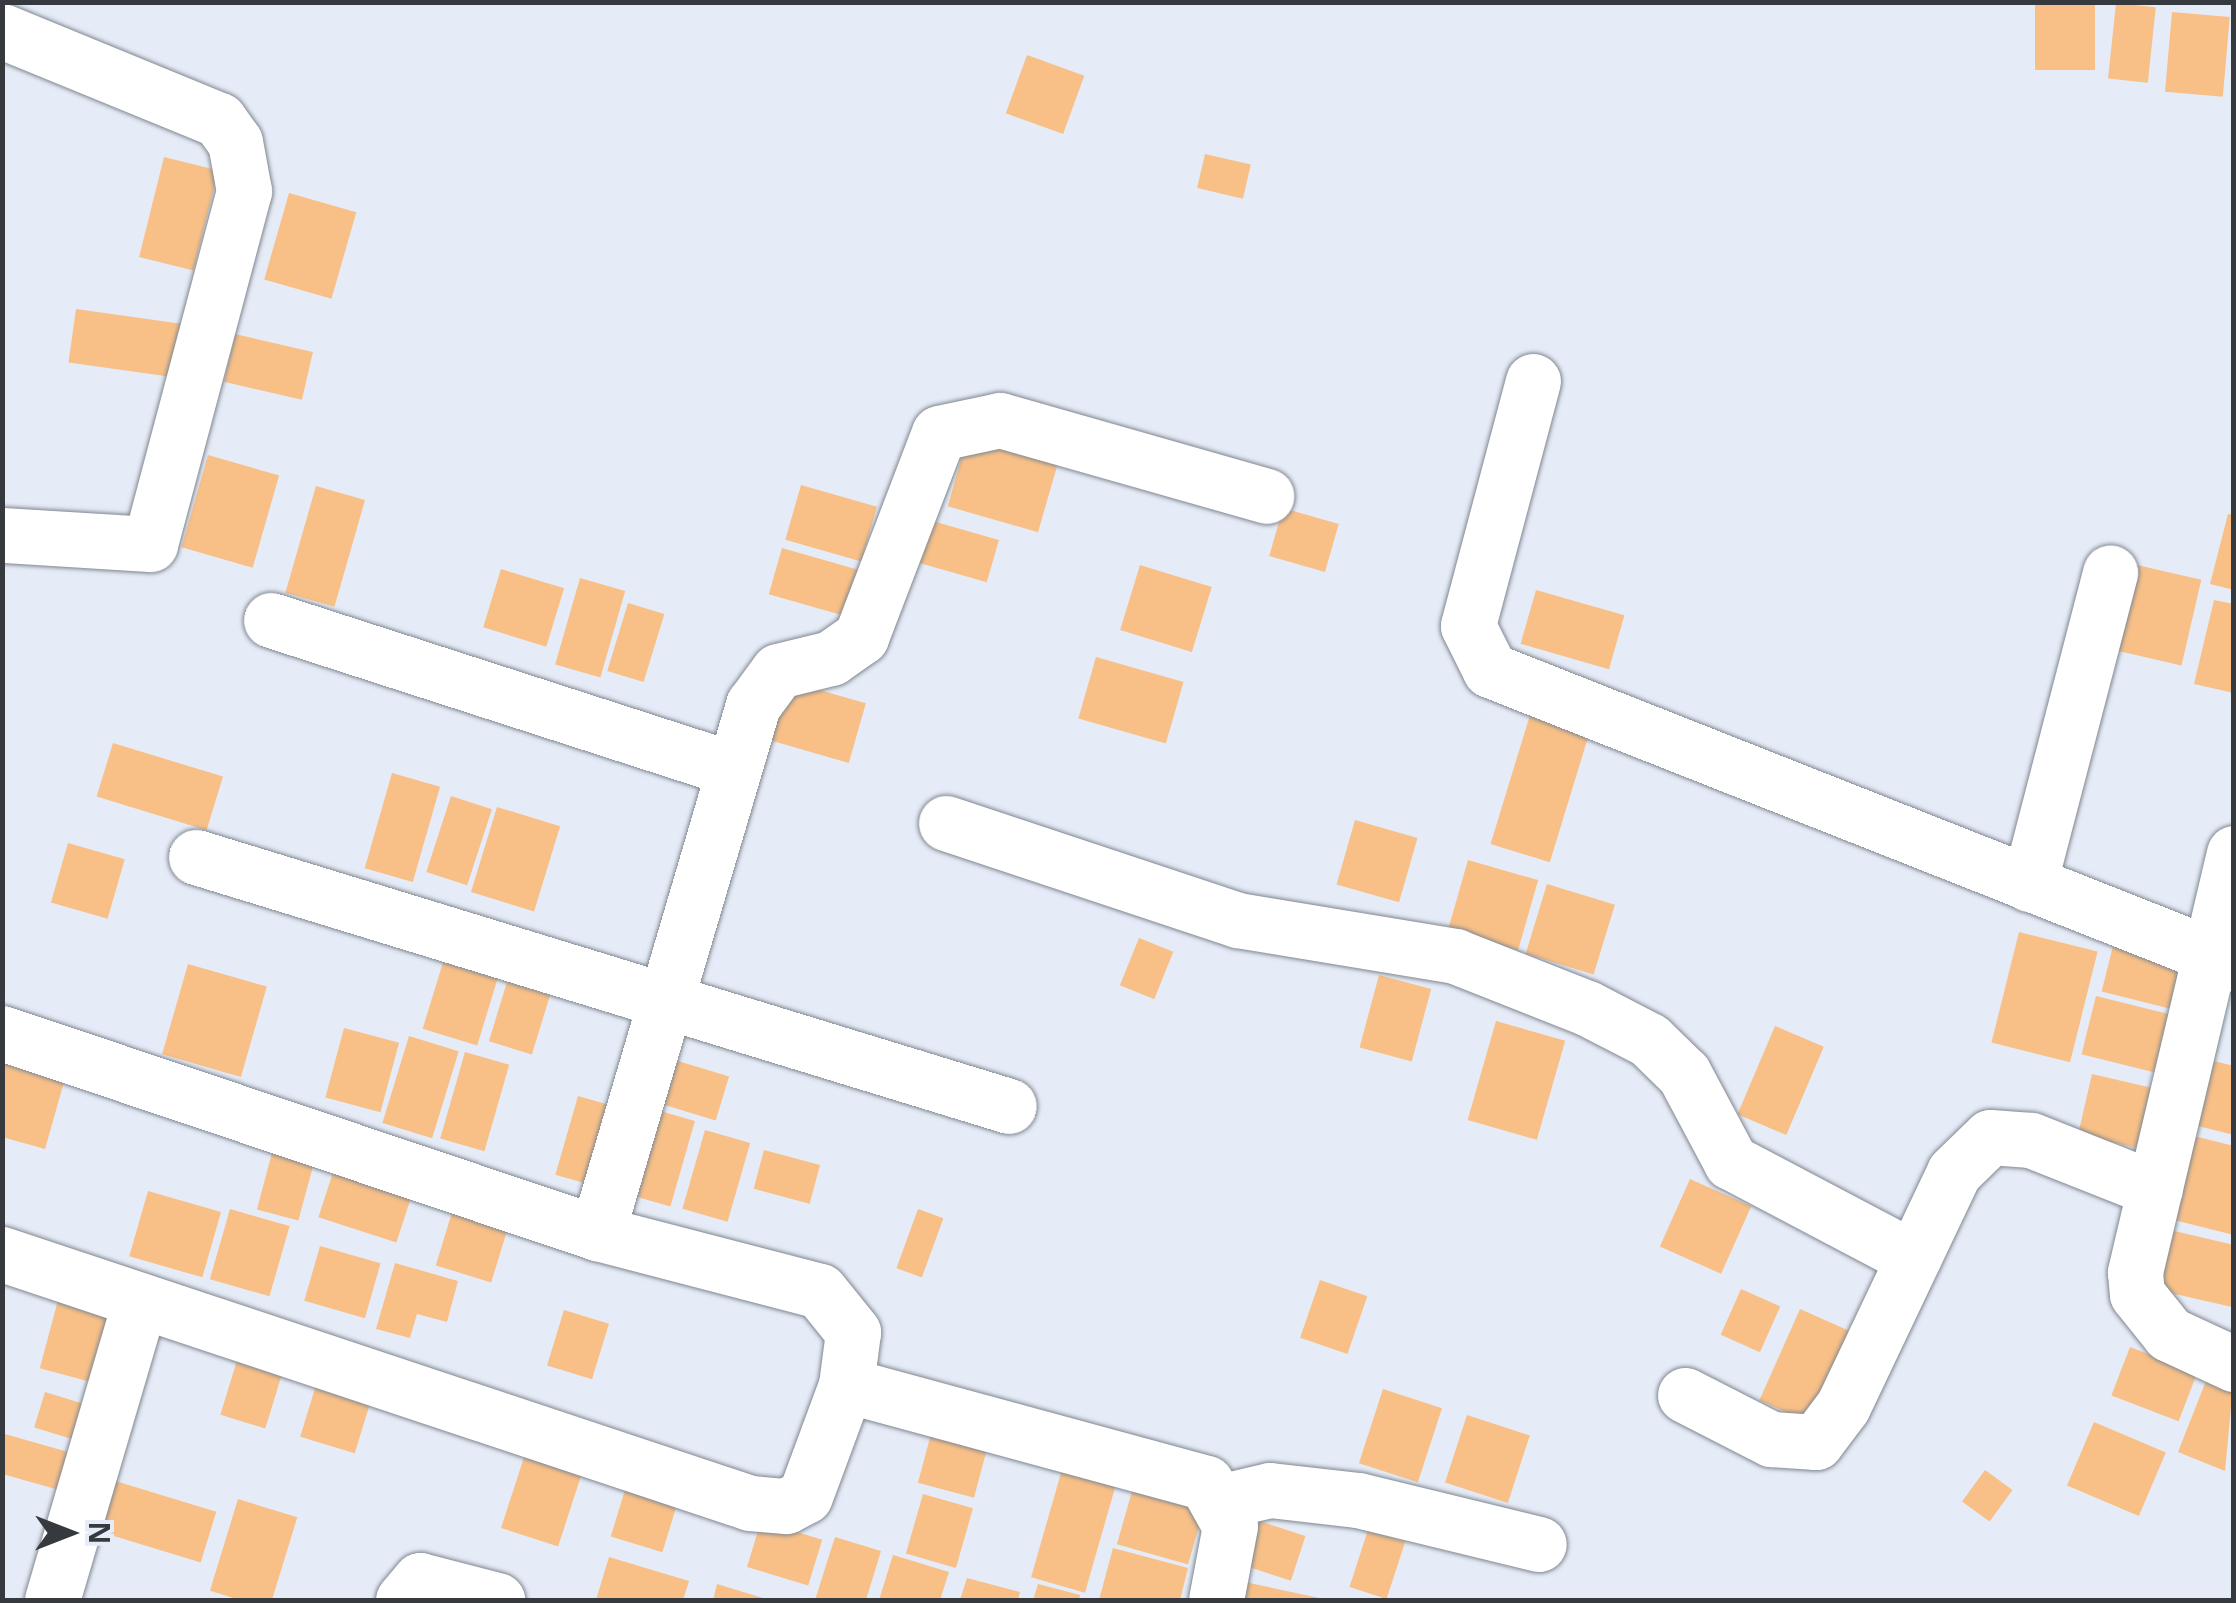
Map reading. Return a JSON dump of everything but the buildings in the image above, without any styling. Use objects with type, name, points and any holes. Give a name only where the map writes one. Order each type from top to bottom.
[{"type":"street","points":[[2,31],[219,120],[235,142],[244,190],[150,544],[2,535]]},
{"type":"street","points":[[1533,381],[1468,626],[1490,670],[2222,960]]},
{"type":"street","points":[[597,1233],[731,770],[766,682],[861,638],[939,433],[1000,420],[1266,496]]},
{"type":"street","points":[[2030,884],[2110,572]]},
{"type":"street","points":[[271,620],[731,770]]},
{"type":"street","points":[[946,824],[1238,920],[1455,956],[1587,1008],[1649,1040],[1684,1074],[1710,1138],[1732,1162],[1913,1258]]},
{"type":"street","points":[[2234,853],[2222,960],[2155,1189],[2136,1294],[2186,1348],[2234,1364]]},
{"type":"street","points":[[196,857],[664,1005],[1009,1106]]},
{"type":"street","points":[[2,1033],[597,1233],[820,1291],[853,1332],[846,1384],[805,1496],[786,1506],[750,1503],[2,1254]]},
{"type":"street","points":[[1685,1395],[1771,1439],[1816,1442],[1844,1406],[1954,1172],[1990,1137],[2031,1140],[2155,1189]]},
{"type":"street","points":[[52,1600],[140,1301]]},
{"type":"street","points":[[846,1384],[1206,1482],[1223,1501],[1230,1526],[1216,1600]]},
{"type":"street","points":[[1223,1501],[1270,1490],[1358,1500],[1539,1544]]},
{"type":"street","points":[[404,1600],[420,1580],[496,1600]]}]
